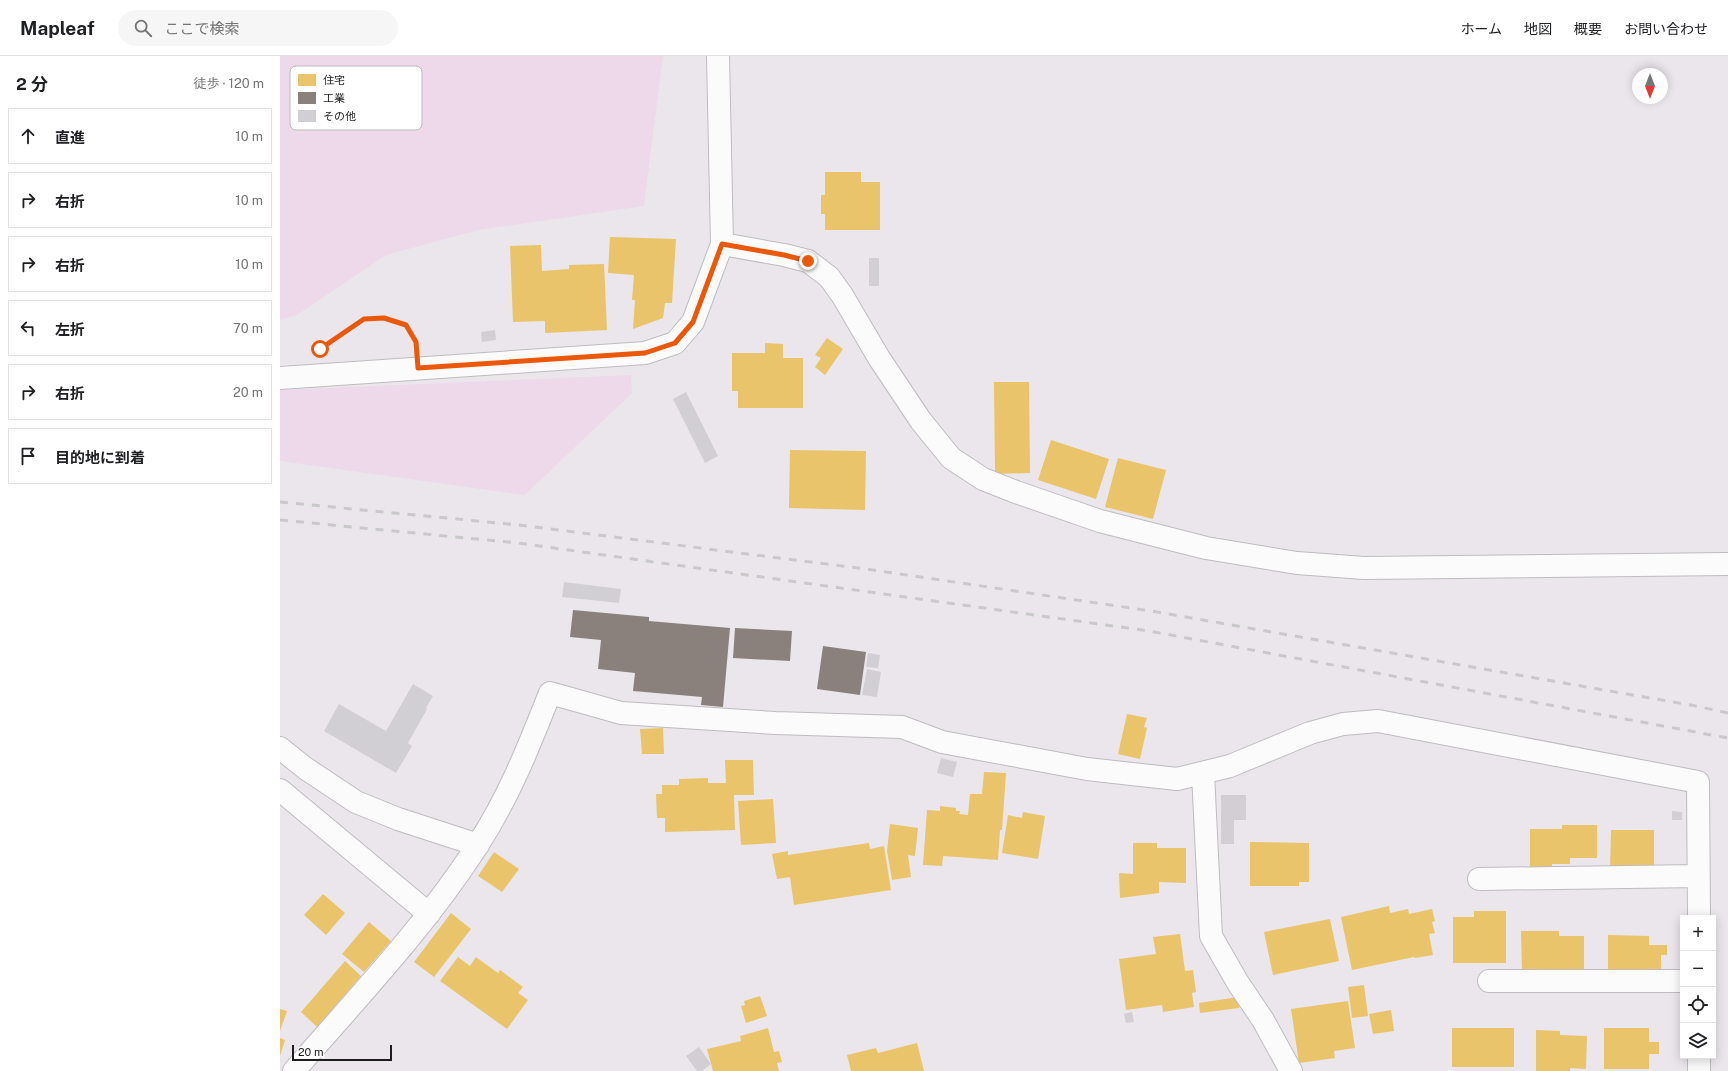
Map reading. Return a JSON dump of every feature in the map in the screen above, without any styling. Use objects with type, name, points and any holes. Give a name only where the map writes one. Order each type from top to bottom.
[{"type":"street","points":[[280,378],[645,353],[675,343],[693,322],[722,244],[718,56]]},
{"type":"street","points":[[722,244],[784,255],[808,261],[829,277],[842,295],[879,358],[921,421],[951,458],[983,479],[1100,521],[1206,548],[1297,563],[1364,568],[1728,564]]},
{"type":"street","points":[[294,1071],[429,914],[478,845],[518,773],[550,693],[621,713],[775,723],[902,727],[942,742],[1087,769],[1177,779],[1203,774],[1230,766],[1310,733],[1344,724],[1378,721],[1698,782],[1699,915]]},
{"type":"street","points":[[280,748],[305,768],[356,802],[398,819],[478,845]]},
{"type":"street","points":[[1203,774],[1210,936],[1238,983],[1263,1020],[1291,1071]]},
{"type":"street","points":[[280,790],[429,914]]},
{"type":"street","points":[[1479,879],[1698,876]]},
{"type":"street","points":[[1490,981],[1680,981]]},
{"type":"street","points":[[1699,1059],[1699,1071]]},
{"type":"path","points":[[320,349],[364,319],[384,318],[406,325],[416,342],[418,368]]},
{"type":"shaded area","points":[[280,56],[663,56],[644,206],[478,230],[386,255],[297,315],[280,320]]},
{"type":"shaded area","points":[[631,375],[632,393],[525,495],[280,461],[280,390]]},
{"type":"building: 住宅","points":[[825,172],[861,172],[861,182],[880,182],[880,230],[825,230],[825,214],[821,214],[821,195],[825,195]]},
{"type":"building: 住宅","points":[[610,237],[676,239],[672,303],[665,303],[663,318],[633,329],[635,300],[632,300],[634,275],[608,273]]},
{"type":"building: 住宅","points":[[541,245],[542,271],[569,269],[569,265],[604,264],[607,330],[545,333],[545,321],[513,322],[510,246]]},
{"type":"building: 住宅","points":[[827,338],[843,349],[825,375],[815,367],[821,358],[815,355]]},
{"type":"building: 住宅","points":[[765,343],[783,344],[783,358],[803,358],[803,408],[738,408],[738,391],[732,391],[732,353],[765,353]]},
{"type":"building: 住宅","points":[[994,382],[1029,382],[1030,473],[995,474]]},
{"type":"building: 住宅","points":[[1051,440],[1109,459],[1096,499],[1038,480]]},
{"type":"building: 住宅","points":[[790,450],[866,451],[865,510],[789,508]]},
{"type":"building: 住宅","points":[[1118,458],[1166,470],[1153,519],[1105,507]]},
{"type":"building: 住宅","points":[[1127,714],[1147,718],[1144,727],[1147,728],[1140,759],[1118,754]]},
{"type":"building: 住宅","points":[[663,728],[664,754],[642,754],[640,729]]},
{"type":"building: 住宅","points":[[725,760],[753,760],[754,795],[734,795],[735,830],[665,832],[665,818],[657,818],[656,794],[662,794],[662,785],[679,785],[679,779],[708,778],[708,783],[726,783]]},
{"type":"building: 住宅","points":[[984,772],[1006,773],[1002,830],[1000,830],[998,860],[943,856],[942,866],[923,865],[927,810],[940,811],[940,806],[956,808],[956,811],[960,811],[959,814],[968,815],[970,794],[982,794]]},
{"type":"building: 住宅","points":[[773,799],[776,843],[741,845],[738,801]]},
{"type":"building: 住宅","points":[[1023,812],[1045,816],[1038,859],[1002,853],[1008,815],[1022,818]]},
{"type":"building: 住宅","points":[[890,824],[918,828],[915,856],[908,855],[911,877],[892,880],[887,851]]},
{"type":"building: 住宅","points":[[1562,825],[1597,825],[1597,858],[1570,858],[1570,864],[1552,864],[1552,867],[1530,867],[1530,829],[1562,829]]},
{"type":"building: 住宅","points":[[1611,830],[1654,830],[1654,872],[1610,871]]},
{"type":"building: 住宅","points":[[1250,842],[1309,843],[1309,882],[1299,882],[1299,886],[1250,886]]},
{"type":"building: 住宅","points":[[869,843],[870,849],[884,846],[891,890],[794,905],[790,877],[777,879],[772,854],[788,851],[788,855]]},
{"type":"building: 住宅","points":[[1133,843],[1157,843],[1157,848],[1186,848],[1186,883],[1159,882],[1159,893],[1120,898],[1119,873],[1133,874]]},
{"type":"building: 住宅","points":[[494,852],[519,869],[502,892],[478,876]]},
{"type":"building: 住宅","points":[[323,894],[345,913],[326,935],[304,915]]},
{"type":"building: 住宅","points":[[1389,906],[1390,913],[1408,909],[1409,914],[1432,909],[1435,921],[1432,922],[1435,933],[1429,934],[1433,955],[1414,957],[1352,970],[1341,917]]},
{"type":"building: 住宅","points":[[1474,911],[1506,911],[1506,963],[1453,963],[1453,917],[1474,917]]},
{"type":"building: 住宅","points":[[451,913],[471,929],[434,977],[414,962]]},
{"type":"building: 住宅","points":[[1330,919],[1339,961],[1273,975],[1264,932]]},
{"type":"building: 住宅","points":[[369,922],[391,941],[364,972],[342,954]]},
{"type":"building: 住宅","points":[[1521,931],[1559,931],[1559,936],[1584,936],[1584,969],[1522,970]]},
{"type":"building: 住宅","points":[[1180,934],[1185,971],[1193,970],[1196,992],[1192,993],[1194,1007],[1163,1012],[1162,1005],[1126,1010],[1119,959],[1156,954],[1153,937]]},
{"type":"building: 住宅","points":[[1608,935],[1649,936],[1649,945],[1667,945],[1667,955],[1661,955],[1661,971],[1608,971]]},
{"type":"building: 住宅","points":[[458,957],[470,966],[476,957],[498,973],[500,970],[523,987],[518,993],[528,1000],[507,1029],[440,981]]},
{"type":"building: 住宅","points":[[345,961],[361,976],[317,1027],[301,1012]]},
{"type":"building: 住宅","points":[[1364,985],[1368,1016],[1352,1018],[1348,987]]},
{"type":"building: 住宅","points":[[760,996],[767,1016],[746,1023],[741,1006],[745,1005],[744,1001]]},
{"type":"building: 住宅","points":[[1238,997],[1239,1008],[1200,1013],[1199,1003]]},
{"type":"building: 住宅","points":[[1348,1001],[1355,1048],[1334,1051],[1335,1058],[1299,1063],[1291,1009]]},
{"type":"building: 住宅","points":[[280,1009],[287,1011],[280,1031]]},
{"type":"building: 住宅","points":[[1391,1010],[1394,1031],[1373,1034],[1369,1014]]},
{"type":"building: 住宅","points":[[768,1028],[774,1052],[779,1051],[782,1062],[777,1063],[779,1071],[713,1071],[707,1049],[741,1041],[740,1036]]},
{"type":"building: 住宅","points":[[1452,1028],[1514,1028],[1514,1067],[1452,1067]]},
{"type":"building: 住宅","points":[[1604,1028],[1649,1028],[1649,1042],[1659,1042],[1659,1054],[1649,1054],[1649,1069],[1604,1069]]},
{"type":"building: 住宅","points":[[1536,1030],[1560,1031],[1560,1035],[1587,1036],[1586,1069],[1570,1068],[1570,1071],[1536,1071]]},
{"type":"building: 住宅","points":[[280,1038],[285,1040],[280,1056]]},
{"type":"building: 住宅","points":[[917,1043],[924,1071],[851,1071],[847,1055],[876,1048],[878,1053]]},
{"type":"building: 工業","points":[[573,610],[649,617],[649,621],[730,628],[723,707],[701,705],[702,697],[633,691],[635,673],[598,669],[601,640],[570,637]]},
{"type":"building: 工業","points":[[735,628],[792,631],[790,661],[733,658]]},
{"type":"building: 工業","points":[[823,646],[866,652],[860,695],[817,689]]},
{"type":"building: その他","points":[[869,258],[879,258],[879,286],[869,286]]},
{"type":"building: その他","points":[[495,330],[496,340],[482,342],[481,332]]},
{"type":"building: その他","points":[[686,392],[718,456],[705,463],[673,399]]},
{"type":"building: その他","points":[[564,582],[621,589],[619,603],[562,597]]},
{"type":"building: その他","points":[[868,653],[880,655],[878,668],[866,667]]},
{"type":"building: その他","points":[[867,669],[881,672],[877,697],[862,695]]},
{"type":"building: その他","points":[[413,684],[433,696],[408,743],[412,746],[396,773],[324,731],[339,704],[386,731]]},
{"type":"building: その他","points":[[941,758],[957,762],[953,777],[937,773]]},
{"type":"building: その他","points":[[1221,795],[1246,795],[1246,820],[1234,820],[1234,844],[1221,844]]},
{"type":"building: その他","points":[[1672,811],[1682,812],[1682,820],[1672,820]]},
{"type":"building: その他","points":[[1132,1012],[1134,1022],[1126,1023],[1124,1014]]},
{"type":"building: その他","points":[[699,1047],[711,1064],[702,1071],[697,1071],[686,1056]]},
{"type":"railway","points":[[280,502],[519,525],[866,569],[1151,611],[1696,706],[1728,713]]},
{"type":"railway","points":[[280,520],[518,543],[1149,631],[1728,738]]},
{"type":"route","points":[[320,349],[364,319],[384,318],[406,325],[416,342],[418,368],[645,353],[675,343],[693,322],[722,244],[784,255],[808,261]]}]
